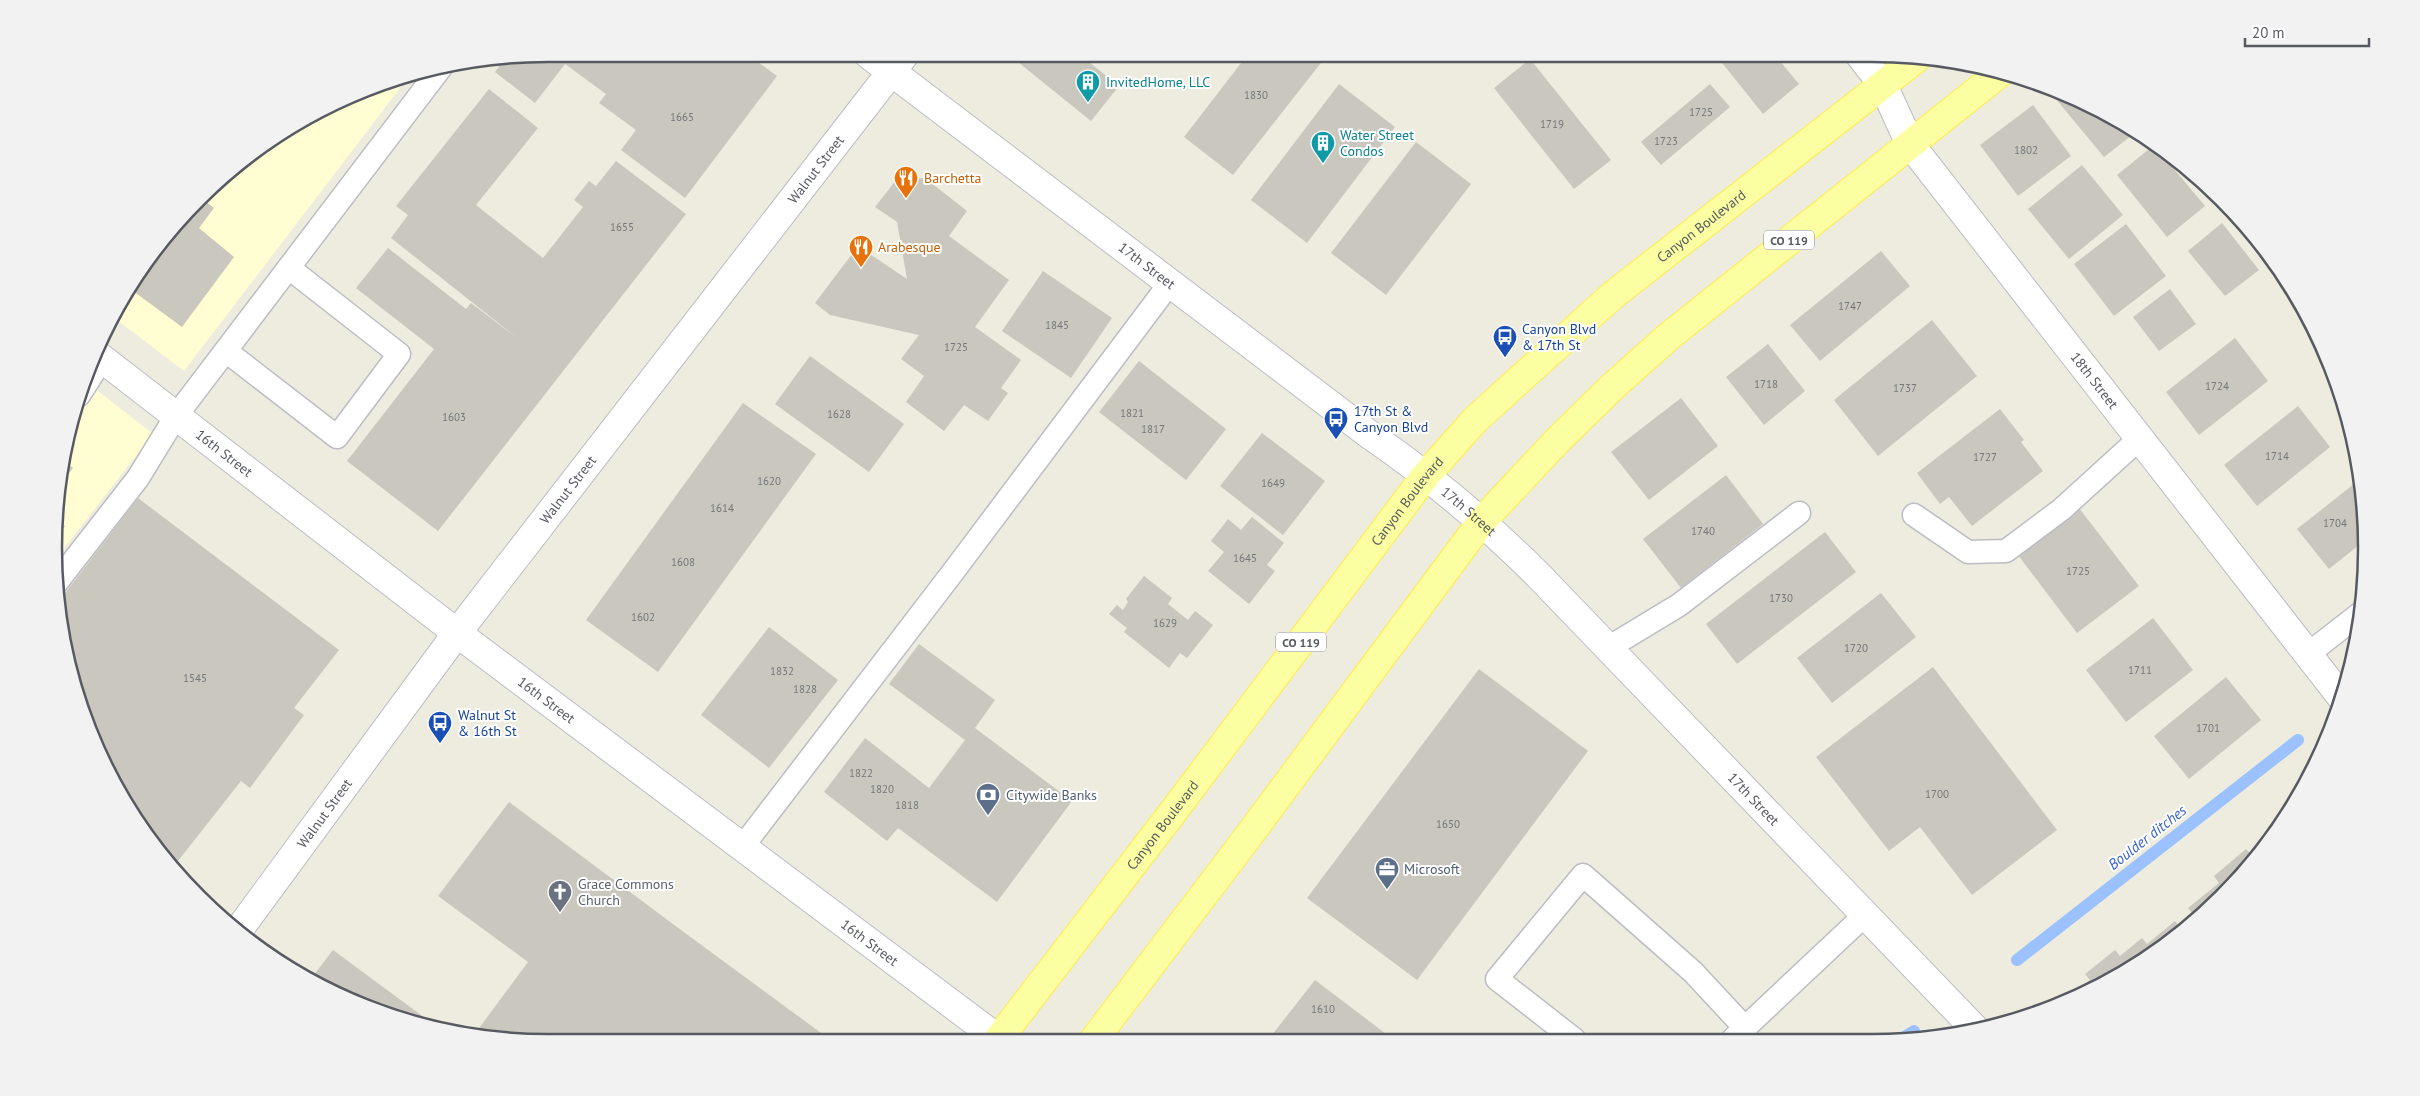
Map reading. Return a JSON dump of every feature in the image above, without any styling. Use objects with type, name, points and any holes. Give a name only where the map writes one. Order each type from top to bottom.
[{"type":"main road","name":"Canyon Boulevard","points":[[1004,1034],[1426,475],[1475,420],[1613,295],[1908,64]]},
{"type":"main road","name":"CO 119","points":[[1098,1034],[1253,830],[1482,520],[1590,408],[1668,337],[1993,78]]},
{"type":"street","name":"18th Street","points":[[1865,62],[1883,85],[1910,144],[2336,690]]},
{"type":"street","name":"17th Street","points":[[898,63],[1170,283],[1426,475],[1482,520],[1539,576],[1970,1023]]},
{"type":"street","name":"Walnut Street","points":[[242,925],[457,633],[898,63]]},
{"type":"street","name":"16th Street","points":[[101,358],[457,633],[991,1034]]},
{"type":"lane","points":[[64,574],[138,478],[176,416],[434,76]]},
{"type":"lane","points":[[226,351],[337,438],[399,354],[289,268]]},
{"type":"lane","points":[[743,846],[953,572],[1170,283]]},
{"type":"lane","points":[[1914,515],[1968,552],[2006,551],[2062,509],[2140,438]]},
{"type":"lane","points":[[1608,648],[1679,605],[1799,513]]},
{"type":"lane","points":[[2308,654],[2352,620]]},
{"type":"lane","points":[[1568,1034],[1497,979],[1583,874],[1693,972],[1740,1034],[1866,914]]},
{"type":"shaded area","points":[[402,85],[184,371],[119,322],[144,278],[163,252],[183,228],[228,183],[278,144],[362,99]]},
{"type":"shaded area","points":[[91,385],[153,434],[62,551],[67,485],[72,453]]},
{"type":"building","points":[[548,62],[758,62],[777,76],[685,198],[621,150],[636,130],[599,103],[606,94],[565,64],[535,103],[495,72],[500,66]]},
{"type":"building","name":"InvitedHome, LLC","points":[[1018,62],[1089,62],[1119,86],[1091,121]]},
{"type":"building","points":[[1242,62],[1322,62],[1233,175],[1184,137]]},
{"type":"building","points":[[1526,62],[1532,62],[1611,160],[1574,189],[1494,88]]},
{"type":"building","points":[[1721,62],[1781,62],[1799,84],[1763,114]]},
{"type":"building","name":"Water Street Condos","points":[[1339,84],[1395,127],[1307,243],[1251,200]]},
{"type":"building","points":[[1710,84],[1730,107],[1661,165],[1641,142]]},
{"type":"building","points":[[489,89],[538,128],[476,205],[543,258],[583,207],[574,200],[589,181],[596,186],[616,161],[686,214],[438,531],[347,461],[434,349],[356,288],[388,248],[466,309],[471,303],[521,341],[391,238],[408,215],[396,206]]},
{"type":"building","points":[[2055,98],[2087,113],[2130,137],[2104,157]]},
{"type":"building","points":[[2033,105],[2071,156],[2018,196],[1980,145]]},
{"type":"building","name":"Water Street Condos","points":[[1416,142],[1471,184],[1386,295],[1331,253]]},
{"type":"building","points":[[2149,149],[2171,166],[2205,206],[2167,237],[2117,175]]},
{"type":"building","points":[[2082,165],[2123,215],[2069,259],[2028,209]]},
{"type":"building","points":[[925,178],[967,211],[949,236],[1009,280],[975,327],[1021,360],[1001,388],[1008,393],[988,421],[964,405],[944,431],[906,402],[924,376],[901,359],[919,335],[830,315],[815,303],[858,246],[907,279],[897,222],[875,207],[896,180]]},
{"type":"building","points":[[207,203],[214,208],[199,228],[234,257],[182,327],[135,293],[163,252]]},
{"type":"building","points":[[2222,223],[2259,270],[2225,296],[2188,251]]},
{"type":"building","points":[[2126,224],[2166,276],[2114,316],[2074,264]]},
{"type":"building","points":[[1881,251],[1910,286],[1820,361],[1790,325]]},
{"type":"building","points":[[1043,271],[1112,318],[1071,378],[1002,331]]},
{"type":"building","points":[[2170,289],[2196,324],[2159,351],[2133,317]]},
{"type":"building","points":[[1932,320],[1977,376],[1878,456],[1834,400]]},
{"type":"building","points":[[2235,338],[2268,381],[2199,435],[2166,392]]},
{"type":"building","points":[[1768,344],[1805,391],[1764,425],[1726,377]]},
{"type":"building","points":[[810,356],[904,424],[869,472],[775,404]]},
{"type":"building","points":[[1139,361],[1226,429],[1186,480],[1099,412]]},
{"type":"building","points":[[1681,398],[1718,446],[1649,500],[1611,452]]},
{"type":"building","points":[[743,403],[816,454],[658,672],[586,620]]},
{"type":"building","points":[[2298,406],[2330,447],[2257,506],[2224,465]]},
{"type":"building","points":[[2000,409],[2024,440],[2021,442],[2043,471],[1972,526],[1949,497],[1940,504],[1917,473]]},
{"type":"building","points":[[1262,433],[1325,481],[1283,535],[1220,486]]},
{"type":"building","points":[[1726,475],[1763,524],[1681,588],[1643,539]]},
{"type":"building","points":[[2353,485],[2358,546],[2329,569],[2297,529]]},
{"type":"building","points":[[138,498],[339,650],[294,708],[304,715],[250,788],[241,781],[178,861],[144,818],[99,734],[79,674],[72,643],[65,593]]},
{"type":"building","points":[[2079,508],[2139,586],[2077,633],[2018,555]]},
{"type":"building","points":[[1252,517],[1284,543],[1267,565],[1275,571],[1249,604],[1208,571],[1224,552],[1211,541],[1228,519],[1241,530]]},
{"type":"building","points":[[1825,532],[1856,572],[1737,664],[1706,624]]},
{"type":"building","points":[[1144,576],[1172,598],[1168,604],[1188,620],[1195,611],[1213,625],[1187,658],[1180,653],[1169,668],[1124,632],[1127,628],[1109,614],[1117,605],[1123,610],[1128,602],[1126,599]]},
{"type":"building","points":[[1881,593],[1916,637],[1832,703],[1797,658]]},
{"type":"building","points":[[2153,618],[2193,670],[2126,722],[2086,670]]},
{"type":"building","points":[[769,627],[838,680],[769,768],[701,715]]},
{"type":"building","points":[[919,644],[995,700],[975,728],[1072,801],[997,902],[898,828],[887,841],[824,792],[865,738],[929,788],[965,740],[889,684]]},
{"type":"building","points":[[1933,667],[2057,830],[1972,895],[1920,827],[1889,851],[1816,757]]},
{"type":"building","points":[[1479,669],[1588,751],[1417,980],[1307,898]]},
{"type":"building","points":[[2226,677],[2261,720],[2189,779],[2154,736]]},
{"type":"building","name":"Grace Commons Church","points":[[509,802],[822,1034],[548,1034],[479,1028],[528,962],[438,896]]},
{"type":"building","points":[[2246,849],[2250,853],[2192,913],[2188,908],[2219,883],[2214,876]]},
{"type":"building","points":[[2175,921],[2178,925],[2142,952],[2083,985],[2090,980],[2085,974],[2115,950],[2120,956],[2142,938],[2147,944]]},
{"type":"building","points":[[333,950],[425,1018],[362,997],[315,973]]},
{"type":"building","points":[[1315,980],[1386,1034],[1273,1034]]},
{"type":"waterway","name":"Boulder ditches","points":[[2017,960],[2298,740]]},
{"type":"place","name":"InvitedHome, LLC","points":[[1088,103]]},
{"type":"place","name":"Water Street Condos","points":[[1323,164]]},
{"type":"place","name":"Barchetta","points":[[906,199]]},
{"type":"place","name":"Arabesque","points":[[861,268]]},
{"type":"place","name":"Canyon Blvd & 17th St","points":[[1505,358]]},
{"type":"place","name":"17th St & Canyon Blvd","points":[[1336,440]]},
{"type":"place","name":"Walnut St & 16th St","points":[[440,744]]},
{"type":"place","name":"Citywide Banks","points":[[988,816]]},
{"type":"place","name":"Microsoft","points":[[1387,890]]},
{"type":"place","name":"Grace Commons Church","points":[[560,913]]}]
